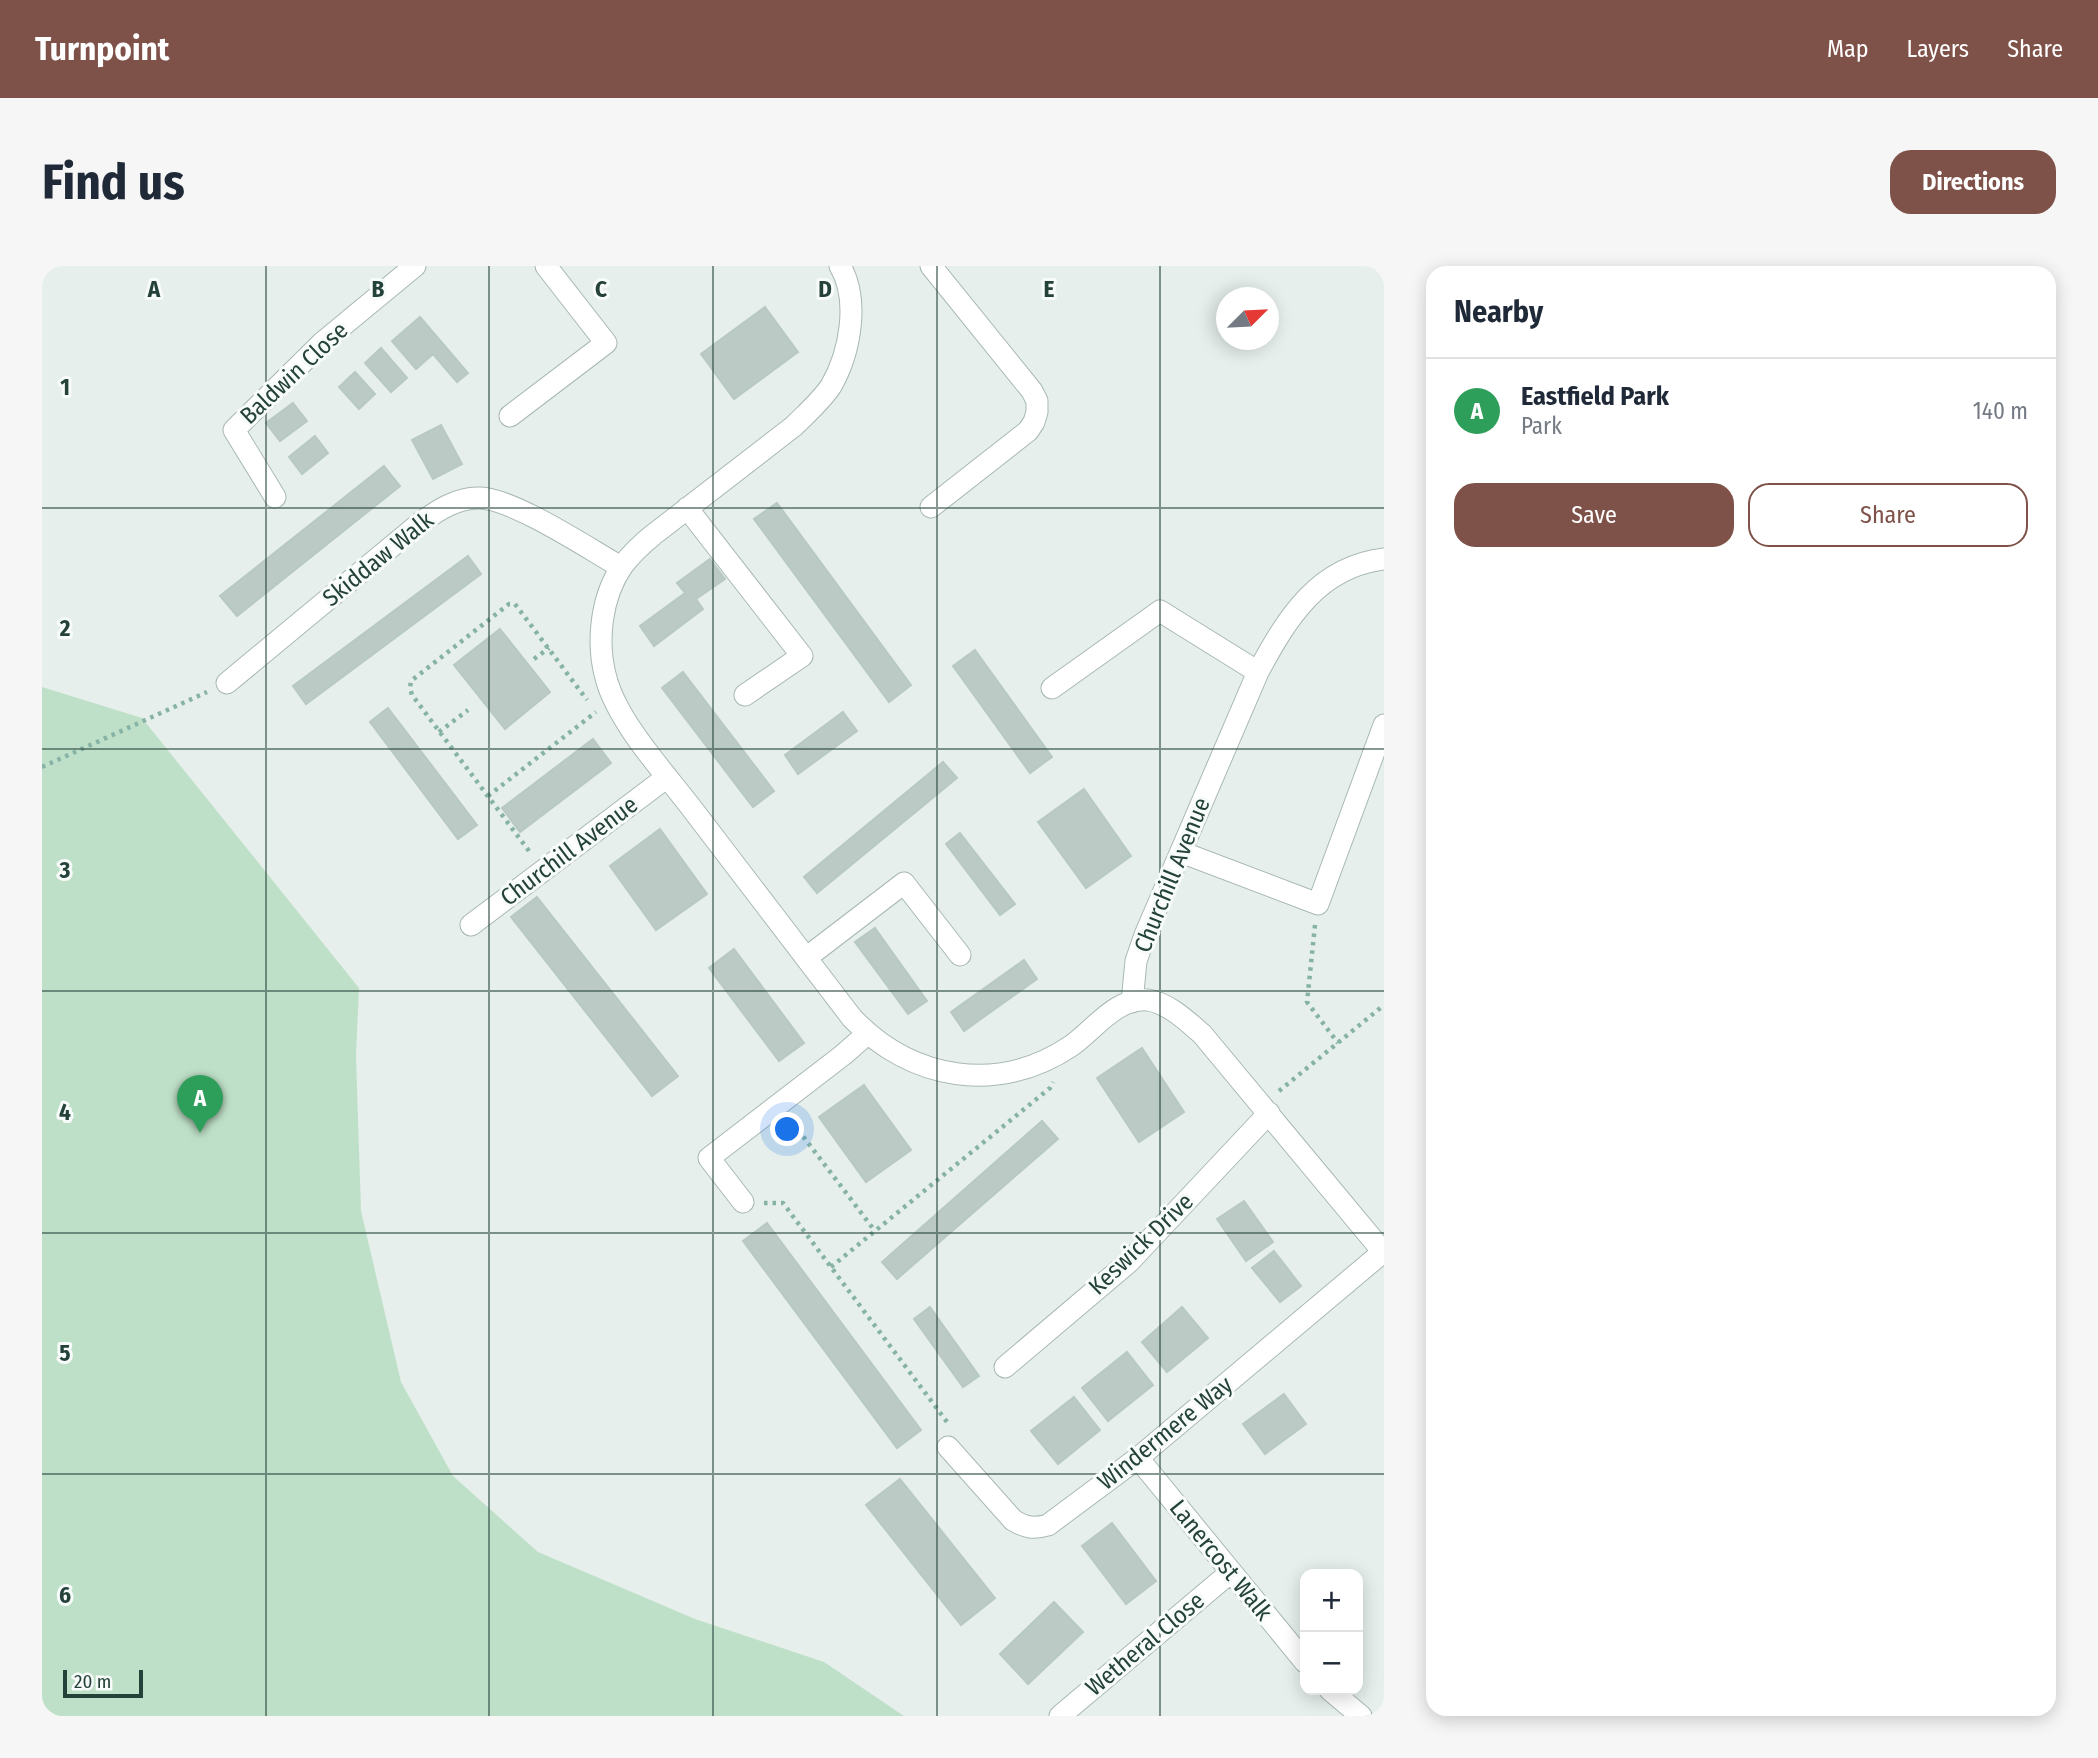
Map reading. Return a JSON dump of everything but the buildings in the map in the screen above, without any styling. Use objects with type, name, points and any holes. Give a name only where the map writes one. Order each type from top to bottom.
[{"type":"street","name":"Baldwin Close","points":[[275,497],[233,430],[323,342],[414,266]]},
{"type":"street","points":[[510,416],[606,343],[545,266]]},
{"type":"street","points":[[931,266],[1037,401],[1034,422],[1021,437],[931,507]]},
{"type":"street","points":[[845,268],[849,289],[848,340],[842,363],[831,386],[815,406],[794,425],[653,534],[621,567],[605,607],[601,656],[606,680],[618,708],[667,777],[852,1018],[882,1045],[921,1065],[943,1072],[992,1075],[1051,1058],[1121,1006],[1148,1000],[1166,1006],[1202,1034],[1383,1252]]},
{"type":"street","name":"Skiddaw Walk","points":[[227,682],[420,523],[457,502],[479,498],[498,502],[525,513],[621,567]]},
{"type":"street","points":[[687,508],[802,656],[745,695]]},
{"type":"street","name":"Churchill Avenue","points":[[1132,1002],[1136,961],[1145,935],[1258,672],[1278,634],[1297,608],[1334,576],[1384,559]]},
{"type":"street","points":[[1052,688],[1160,611],[1258,672]]},
{"type":"street","points":[[1181,852],[1318,904],[1384,725]]},
{"type":"street","name":"Churchill Avenue","points":[[471,925],[667,777]]},
{"type":"street","points":[[806,958],[904,883],[960,955]]},
{"type":"street","points":[[743,1202],[709,1158],[867,1034]]},
{"type":"street","name":"Keswick Drive","points":[[1005,1367],[1129,1262],[1265,1109]]},
{"type":"street","name":"Windermere Way","points":[[948,1447],[1013,1520],[1024,1527],[1048,1525],[1138,1458],[1383,1252]]},
{"type":"street","name":"Lanercost Walk","points":[[1138,1458],[1300,1656]]},
{"type":"street","name":"Wetheral Close","points":[[1060,1716],[1231,1572]]},
{"type":"street","points":[[1336,1695],[1361,1716]]},
{"type":"path","points":[[488,796],[596,712],[515,604],[509,604],[411,681],[410,688],[412,695],[439,732],[544,870]]},
{"type":"path","points":[[534,659],[549,648]]},
{"type":"path","points":[[42,767],[227,682]]},
{"type":"path","points":[[439,732],[468,710]]},
{"type":"path","points":[[1318,904],[1307,1002],[1338,1043]]},
{"type":"path","points":[[1265,1109],[1384,1005]]},
{"type":"path","points":[[831,1267],[1050,1088],[1072,1045]]},
{"type":"path","points":[[779,1105],[876,1231]]},
{"type":"path","points":[[743,1202],[783,1203],[947,1422],[948,1447]]},
{"type":"green space","points":[[42,687],[142,718],[359,988],[356,1055],[361,1211],[401,1382],[453,1476],[538,1552],[695,1619],[824,1662],[904,1716],[42,1716]]},
{"type":"place","name":"Eastfield Park","points":[[200,1133]]}]
